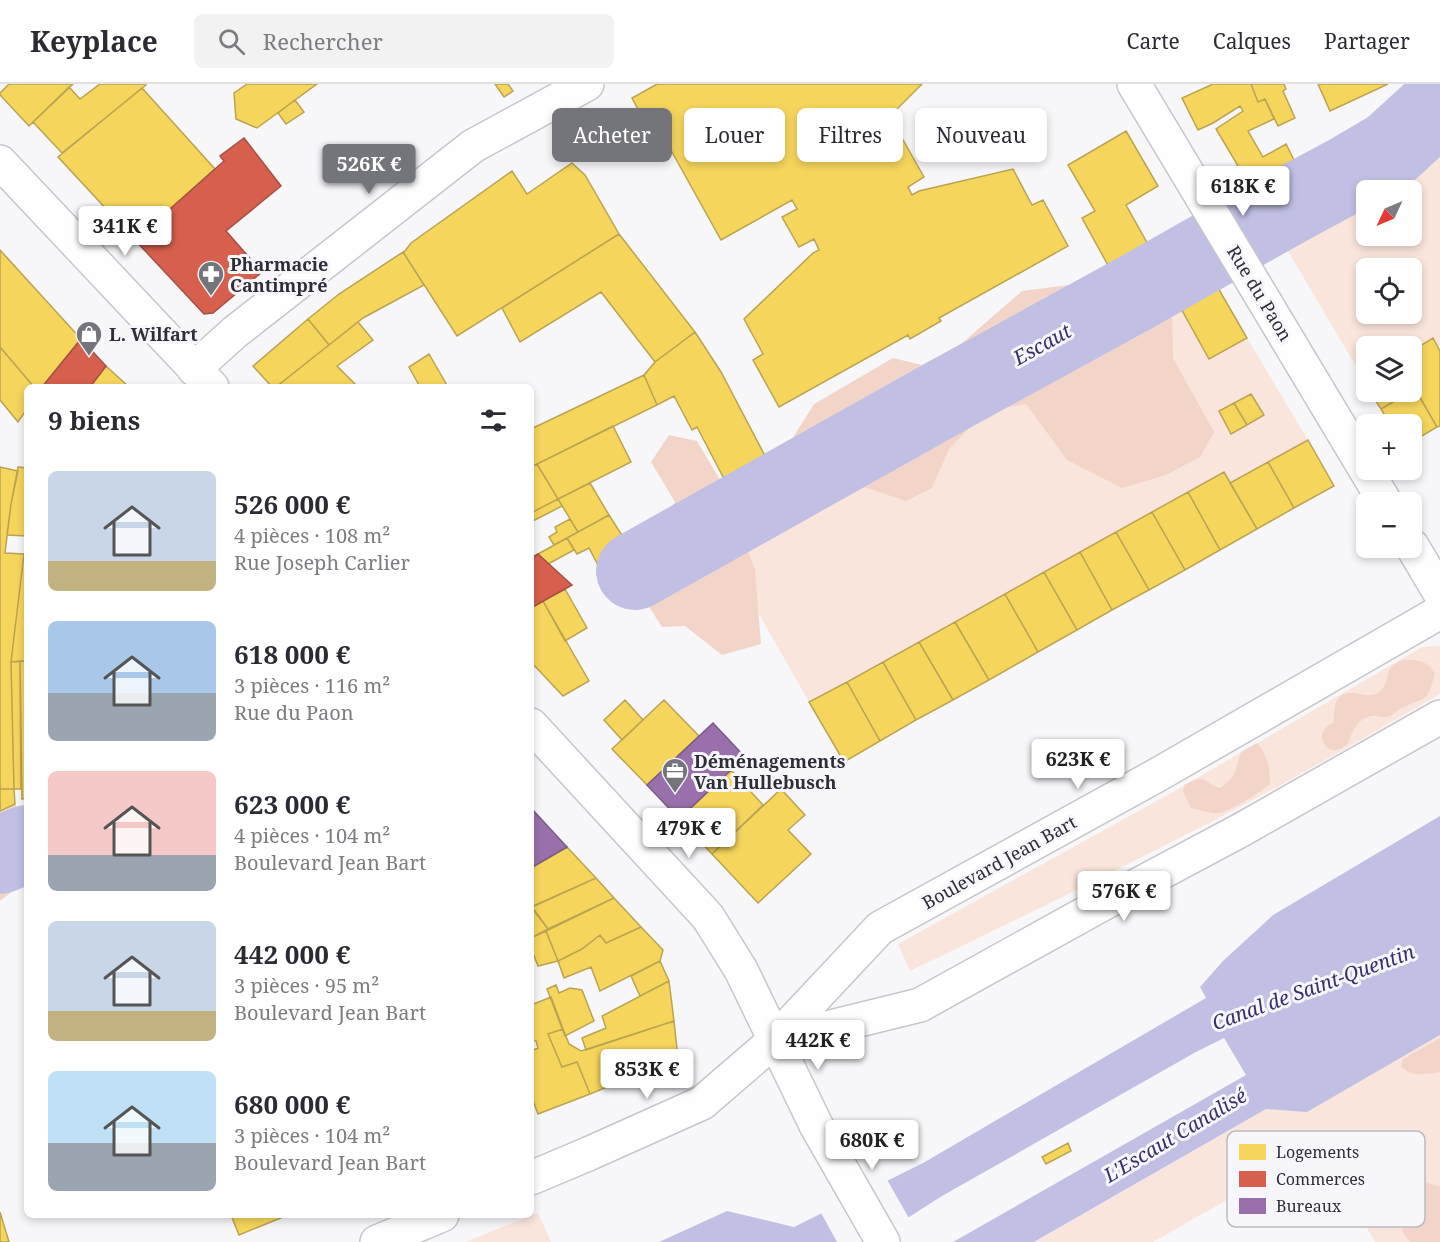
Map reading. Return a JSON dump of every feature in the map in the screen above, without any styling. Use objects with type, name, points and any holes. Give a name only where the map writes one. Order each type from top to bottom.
[{"type":"street","points":[[0,163],[203,378],[235,332],[473,146],[587,84]]},
{"type":"street","name":"Rue du Paon","points":[[1134,84],[1379,492]]},
{"type":"street","points":[[1419,558],[1440,593]]},
{"type":"street","name":"Boulevard Jean Bart","points":[[534,1177],[702,1103],[774,1041],[880,928],[1159,774],[1440,612]]},
{"type":"street","name":"Boulevard Jean Bart","points":[[774,1041],[921,1005],[1251,824],[1440,717]]},
{"type":"street","points":[[534,728],[708,917],[741,970],[816,1125],[883,1242]]},
{"type":"street","points":[[377,1242],[435,1218]]},
{"type":"shaded area","points":[[1440,145],[1440,346],[1438,347],[1432,338],[1422,344],[1422,336],[1356,336],[1356,366],[1279,236],[1356,192],[1356,246],[1422,246],[1422,180],[1378,180]]},
{"type":"shaded area","points":[[1069,285],[1099,291],[1157,286],[1172,312],[1173,358],[1214,432],[1200,457],[1166,475],[1122,488],[1067,460],[1026,404],[986,411],[949,449],[932,488],[906,501],[861,486],[811,494],[741,532],[755,570],[761,644],[722,655],[685,626],[662,627],[639,591],[648,543],[675,502],[651,462],[669,435],[697,441],[732,500],[781,473],[787,447],[814,404],[893,358],[922,365],[961,344],[1022,291]]},
{"type":"shaded area","points":[[1173,294],[1209,359],[1247,338],[1308,440],[1230,483],[1224,472],[809,702],[723,551]]},
{"type":"shaded area","points":[[1440,646],[1440,694],[1238,808],[910,971],[898,944],[1180,788],[1422,647]]},
{"type":"shaded area","points":[[1404,660],[1423,662],[1433,670],[1435,674],[1427,695],[1390,716],[1367,717],[1355,728],[1349,742],[1344,747],[1333,750],[1327,748],[1322,735],[1325,729],[1333,723],[1338,699],[1347,693],[1369,695],[1379,692],[1386,683],[1392,666]]},
{"type":"shaded area","points":[[1257,743],[1268,762],[1270,784],[1246,801],[1224,812],[1212,813],[1191,808],[1183,791],[1184,785],[1200,779],[1220,788],[1233,777],[1241,752]]},
{"type":"shaded area","points":[[15,804],[24,823],[24,882],[0,901],[0,811]]},
{"type":"shaded area","points":[[1440,1035],[1440,1242],[1375,1242],[1366,1227],[1425,1227],[1425,1131],[1228,1131],[1266,1109],[1307,1111]]},
{"type":"shaded area","points":[[1440,1038],[1440,1072],[1414,1074],[1401,1066],[1403,1059]]},
{"type":"shaded area","points":[[1227,1131],[1227,1200],[1153,1242],[1035,1242]]},
{"type":"shaded area","points":[[1425,1182],[1440,1186],[1440,1242],[1410,1242],[1403,1233],[1402,1227],[1425,1227]]},
{"type":"shaded area","points":[[538,1213],[551,1242],[465,1242],[525,1218],[534,1218],[534,1215]]},
{"type":"water","points":[[1440,816],[1440,1035],[1307,1112],[1266,1109],[1034,1242],[953,1242],[1246,1075],[1224,1038],[942,1196],[870,1242],[659,1242],[727,1211],[794,1227],[923,1163],[1206,998],[1200,987],[1223,961],[1273,915]]},
{"type":"pier","points":[[886,1178],[910,1220],[875,1242],[837,1242],[820,1211]]},
{"type":"building: Logements","points":[[9,84],[73,84],[29,126],[0,95]]},
{"type":"building: Logements","points":[[100,84],[146,85],[62,153],[33,122],[69,87],[80,99]]},
{"type":"building: Logements","points":[[247,84],[317,84],[257,128],[236,119],[234,93]]},
{"type":"building: Logements","points":[[495,84],[508,84],[513,91],[504,97]]},
{"type":"building: Logements","points":[[657,84],[922,84],[898,108],[797,108],[797,162],[903,162],[903,140],[924,177],[908,187],[912,195],[919,191],[1013,169],[1032,205],[1043,200],[1068,246],[939,318],[941,321],[910,339],[908,335],[779,407],[753,360],[763,354],[744,319],[813,253],[819,250],[814,239],[799,247],[782,217],[797,209],[792,200],[721,240],[672,152],[672,108],[637,108],[632,98]]},
{"type":"building: Logements","points":[[1213,84],[1251,84],[1258,102],[1265,99],[1274,119],[1248,131],[1263,157],[1286,144],[1300,172],[1257,198],[1216,129],[1243,111],[1240,106],[1198,130],[1182,98]]},
{"type":"building: Logements","points":[[1251,84],[1284,84],[1286,89],[1283,91],[1295,118],[1278,126],[1265,99],[1258,102]]},
{"type":"building: Logements","points":[[1318,84],[1388,84],[1330,111]]},
{"type":"building: Logements","points":[[142,88],[215,169],[135,240],[58,157]]},
{"type":"building: Logements","points":[[295,100],[304,112],[286,124],[278,113]]},
{"type":"building: Logements","points":[[1126,131],[1158,186],[1126,205],[1154,255],[1115,278],[1082,218],[1095,211],[1068,165]]},
{"type":"building: Logements","points":[[572,163],[585,175],[619,234],[457,336],[403,252],[411,243],[512,171],[527,194]]},
{"type":"building: Logements","points":[[619,234],[695,332],[655,362],[601,292],[520,342],[502,308]]},
{"type":"building: Logements","points":[[0,250],[81,339],[44,384],[31,384],[0,347]]},
{"type":"building: Logements","points":[[403,252],[424,285],[363,318],[329,345],[308,319],[339,294]]},
{"type":"building: Logements","points":[[1210,274],[1247,338],[1209,359],[1173,294]]},
{"type":"building: Logements","points":[[308,319],[329,345],[280,384],[269,384],[253,366]]},
{"type":"building: Logements","points":[[358,322],[373,340],[337,366],[355,384],[280,384]]},
{"type":"building: Logements","points":[[695,332],[721,372],[773,471],[732,494],[697,427],[692,430],[674,396],[657,405],[644,375],[655,362]]},
{"type":"building: Logements","points":[[1433,338],[1440,351],[1440,426],[1437,427],[1422,401],[1422,345]]},
{"type":"building: Logements","points":[[0,347],[31,384],[24,384],[24,413],[18,422],[0,400]]},
{"type":"building: Logements","points":[[429,354],[446,384],[418,384],[409,367]]},
{"type":"building: Logements","points":[[106,366],[126,384],[92,384]]},
{"type":"building: Logements","points":[[644,375],[657,405],[534,466],[534,428]]},
{"type":"building: Logements","points":[[1251,394],[1264,415],[1247,425],[1234,403]]},
{"type":"building: Logements","points":[[1422,401],[1437,427],[1422,436],[1422,414],[1384,414],[1381,409],[1393,402]]},
{"type":"building: Logements","points":[[1376,402],[1393,402],[1381,409]]},
{"type":"building: Logements","points":[[1234,403],[1247,425],[1231,434],[1219,411]]},
{"type":"building: Logements","points":[[613,426],[631,462],[558,499],[537,464]]},
{"type":"building: Logements","points":[[1308,440],[1334,486],[1294,508],[1268,462]]},
{"type":"building: Logements","points":[[1268,462],[1294,508],[1257,529],[1230,483]]},
{"type":"building: Logements","points":[[537,464],[558,499],[534,511],[534,466]]},
{"type":"building: Logements","points":[[0,467],[18,471],[5,553],[24,554],[11,662],[14,789],[0,789]]},
{"type":"building: Logements","points":[[18,467],[24,468],[24,536],[7,535]]},
{"type":"building: Logements","points":[[1224,472],[1257,529],[1220,550],[1188,492]]},
{"type":"building: Logements","points":[[590,483],[609,515],[578,532],[558,499]]},
{"type":"building: Logements","points":[[1188,492],[1220,550],[1185,570],[1152,512]]},
{"type":"building: Logements","points":[[558,499],[562,506],[534,520],[534,511]]},
{"type":"building: Logements","points":[[1152,512],[1185,570],[1149,590],[1116,532]]},
{"type":"building: Logements","points":[[609,515],[632,551],[600,569],[589,548],[577,554],[567,538]]},
{"type":"building: Logements","points":[[570,519],[578,532],[554,545],[549,537],[557,532],[555,527]]},
{"type":"building: Logements","points":[[1116,532],[1149,590],[1112,610],[1080,552]]},
{"type":"building: Logements","points":[[567,538],[574,550],[548,564],[538,554]]},
{"type":"building: Logements","points":[[1080,552],[1112,610],[1077,630],[1044,572]]},
{"type":"building: Logements","points":[[24,554],[24,661],[11,662]]},
{"type":"building: Logements","points":[[1044,572],[1077,630],[1038,652],[1005,594]]},
{"type":"building: Logements","points":[[565,589],[587,628],[565,641],[543,601]]},
{"type":"building: Logements","points":[[1005,594],[1038,652],[989,680],[955,622]]},
{"type":"building: Logements","points":[[543,601],[589,681],[563,696],[534,665],[534,606]]},
{"type":"building: Logements","points":[[955,622],[989,680],[953,700],[919,642]]},
{"type":"building: Logements","points":[[919,642],[953,700],[916,720],[883,662]]},
{"type":"building: Logements","points":[[20,661],[24,661],[24,799],[22,799]]},
{"type":"building: Logements","points":[[20,661],[21,789],[14,789],[11,662]]},
{"type":"building: Logements","points":[[883,662],[916,720],[880,741],[847,682]]},
{"type":"building: Logements","points":[[847,682],[880,741],[844,762],[809,702]]},
{"type":"building: Logements","points":[[625,700],[643,720],[622,740],[604,720]]},
{"type":"building: Logements","points":[[664,700],[699,736],[647,785],[612,749]]},
{"type":"building: Logements","points":[[731,770],[763,805],[712,854],[679,819]]},
{"type":"building: Logements","points":[[0,789],[14,789],[15,804],[0,811]]},
{"type":"building: Logements","points":[[781,789],[805,815],[788,830],[811,854],[758,903],[712,854]]},
{"type":"building: Logements","points":[[567,847],[596,878],[534,906],[534,866]]},
{"type":"building: Logements","points":[[596,878],[614,898],[548,929],[534,910],[534,906]]},
{"type":"building: Logements","points":[[614,898],[641,927],[606,943],[600,935],[582,949],[558,961],[546,931]]},
{"type":"building: Logements","points":[[534,911],[548,929],[534,936]]},
{"type":"building: Logements","points":[[641,927],[663,950],[660,961],[600,991],[591,967],[564,978],[558,961],[582,949],[600,935],[606,943]]},
{"type":"building: Logements","points":[[546,931],[558,961],[538,966],[534,956],[534,937]]},
{"type":"building: Logements","points":[[660,961],[669,981],[640,996],[631,976]]},
{"type":"building: Logements","points":[[669,981],[674,1021],[586,1050],[582,1038],[606,1028],[602,1016]]},
{"type":"building: Logements","points":[[556,985],[559,993],[570,988],[582,990],[594,1021],[565,1036],[547,989]]},
{"type":"building: Logements","points":[[551,997],[563,1029],[548,1034],[562,1067],[577,1062],[590,1094],[538,1114],[534,1103],[534,1050],[538,1048],[534,1041],[534,1004]]},
{"type":"building: Logements","points":[[674,1021],[677,1049],[669,1062],[590,1094],[577,1062],[562,1067],[548,1034],[563,1029],[569,1044],[581,1051]]},
{"type":"building: Logements","points":[[1068,1143],[1071,1151],[1046,1164],[1042,1157]]},
{"type":"building: Logements","points":[[0,1212],[9,1242],[0,1242]]},
{"type":"building: Logements","points":[[232,1218],[281,1218],[239,1235]]},
{"type":"building: Commerces","points":[[244,138],[281,186],[226,231],[262,272],[213,313],[204,314],[135,240],[224,161],[220,156]]},
{"type":"building: Commerces","points":[[81,339],[106,366],[92,384],[44,384]]},
{"type":"building: Commerces","points":[[538,554],[572,585],[534,606],[534,556]]},
{"type":"building: Bureaux","points":[[713,723],[745,757],[679,819],[647,785]]},
{"type":"building: Bureaux","points":[[534,811],[567,847],[534,866]]},
{"type":"waterway","name":"Escaut","points":[[635,571],[1350,173],[1391,149],[1440,104]]},
{"type":"waterway","name":"Escaut","points":[[0,855],[24,845]]},
{"type":"place","name":"Pharmacie Cantimpré","points":[[211,297]]},
{"type":"place","name":"L. Wilfart","points":[[89,357]]},
{"type":"place","name":"Déménagements Van Hullebusch","points":[[675,794]]},
{"type":"water label","name":"Canal de Saint-Quentin","points":[[1313,987]]},
{"type":"water label","name":"L'Escaut Canalisé","points":[[1175,1135]]}]
